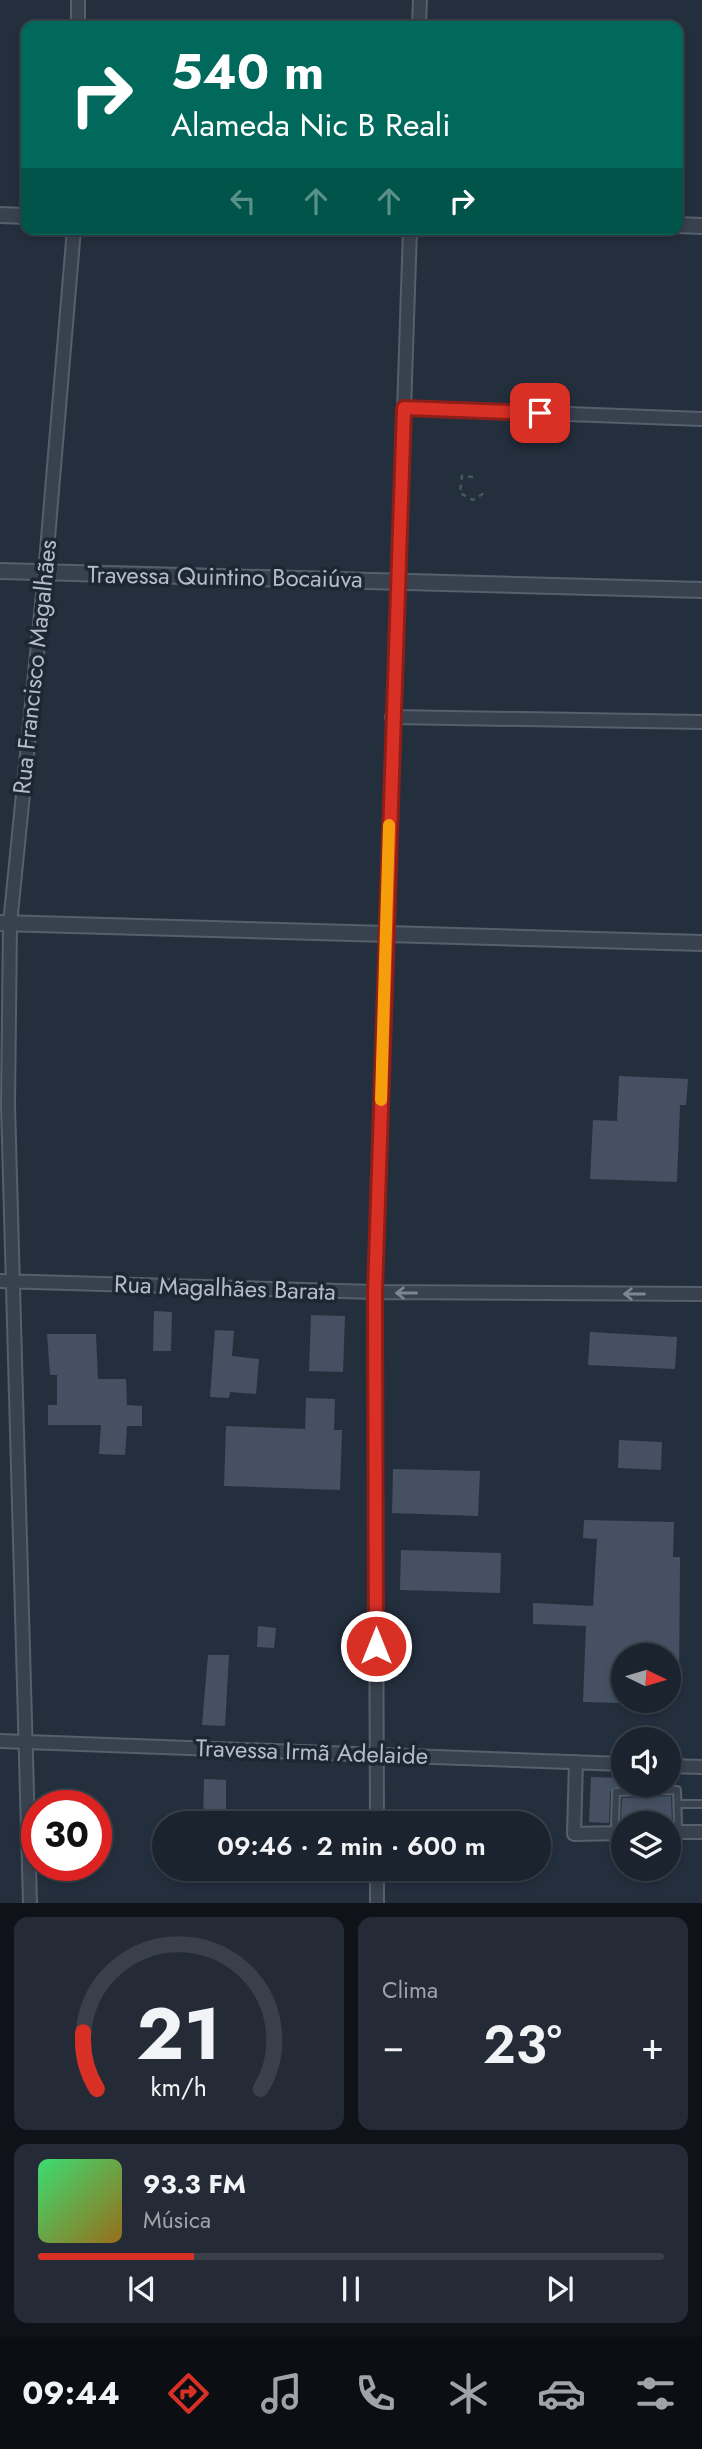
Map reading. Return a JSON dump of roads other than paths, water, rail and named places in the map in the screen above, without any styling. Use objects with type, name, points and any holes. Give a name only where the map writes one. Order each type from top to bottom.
[{"type":"street","points":[[78,0],[78,21]]},
{"type":"street","points":[[419,21],[420,0]]},
{"type":"street","points":[[0,215],[21,216]]},
{"type":"street","points":[[683,225],[702,226]]},
{"type":"street","name":"Rua Francisco Magalhães","points":[[30,1903],[15,1281],[4,1105],[5,923],[45,574],[73,235]]},
{"type":"street","points":[[377,1811],[375,1292],[410,235]]},
{"type":"street","points":[[404,408],[702,418]]},
{"type":"street","name":"Travessa Quintino Bocaiúva","points":[[0,571],[702,590]]},
{"type":"street","points":[[392,717],[702,722]]},
{"type":"street","points":[[5,923],[702,943]]},
{"type":"street","name":"Rua Magalhães Barata","points":[[0,1281],[375,1292],[702,1294]]},
{"type":"street","name":"Travessa Irmã Adelaide","points":[[0,1741],[611,1763]]},
{"type":"street","points":[[576,1762],[574,1834],[611,1833]]},
{"type":"street","points":[[681,1766],[702,1767]]},
{"type":"street","points":[[681,1832],[702,1832]]},
{"type":"street","points":[[377,1881],[377,1903]]},
{"type":"lane","points":[[615,1811],[616,1792],[677,1790],[679,1811]]},
{"type":"lane","points":[[679,1804],[702,1804]]}]
